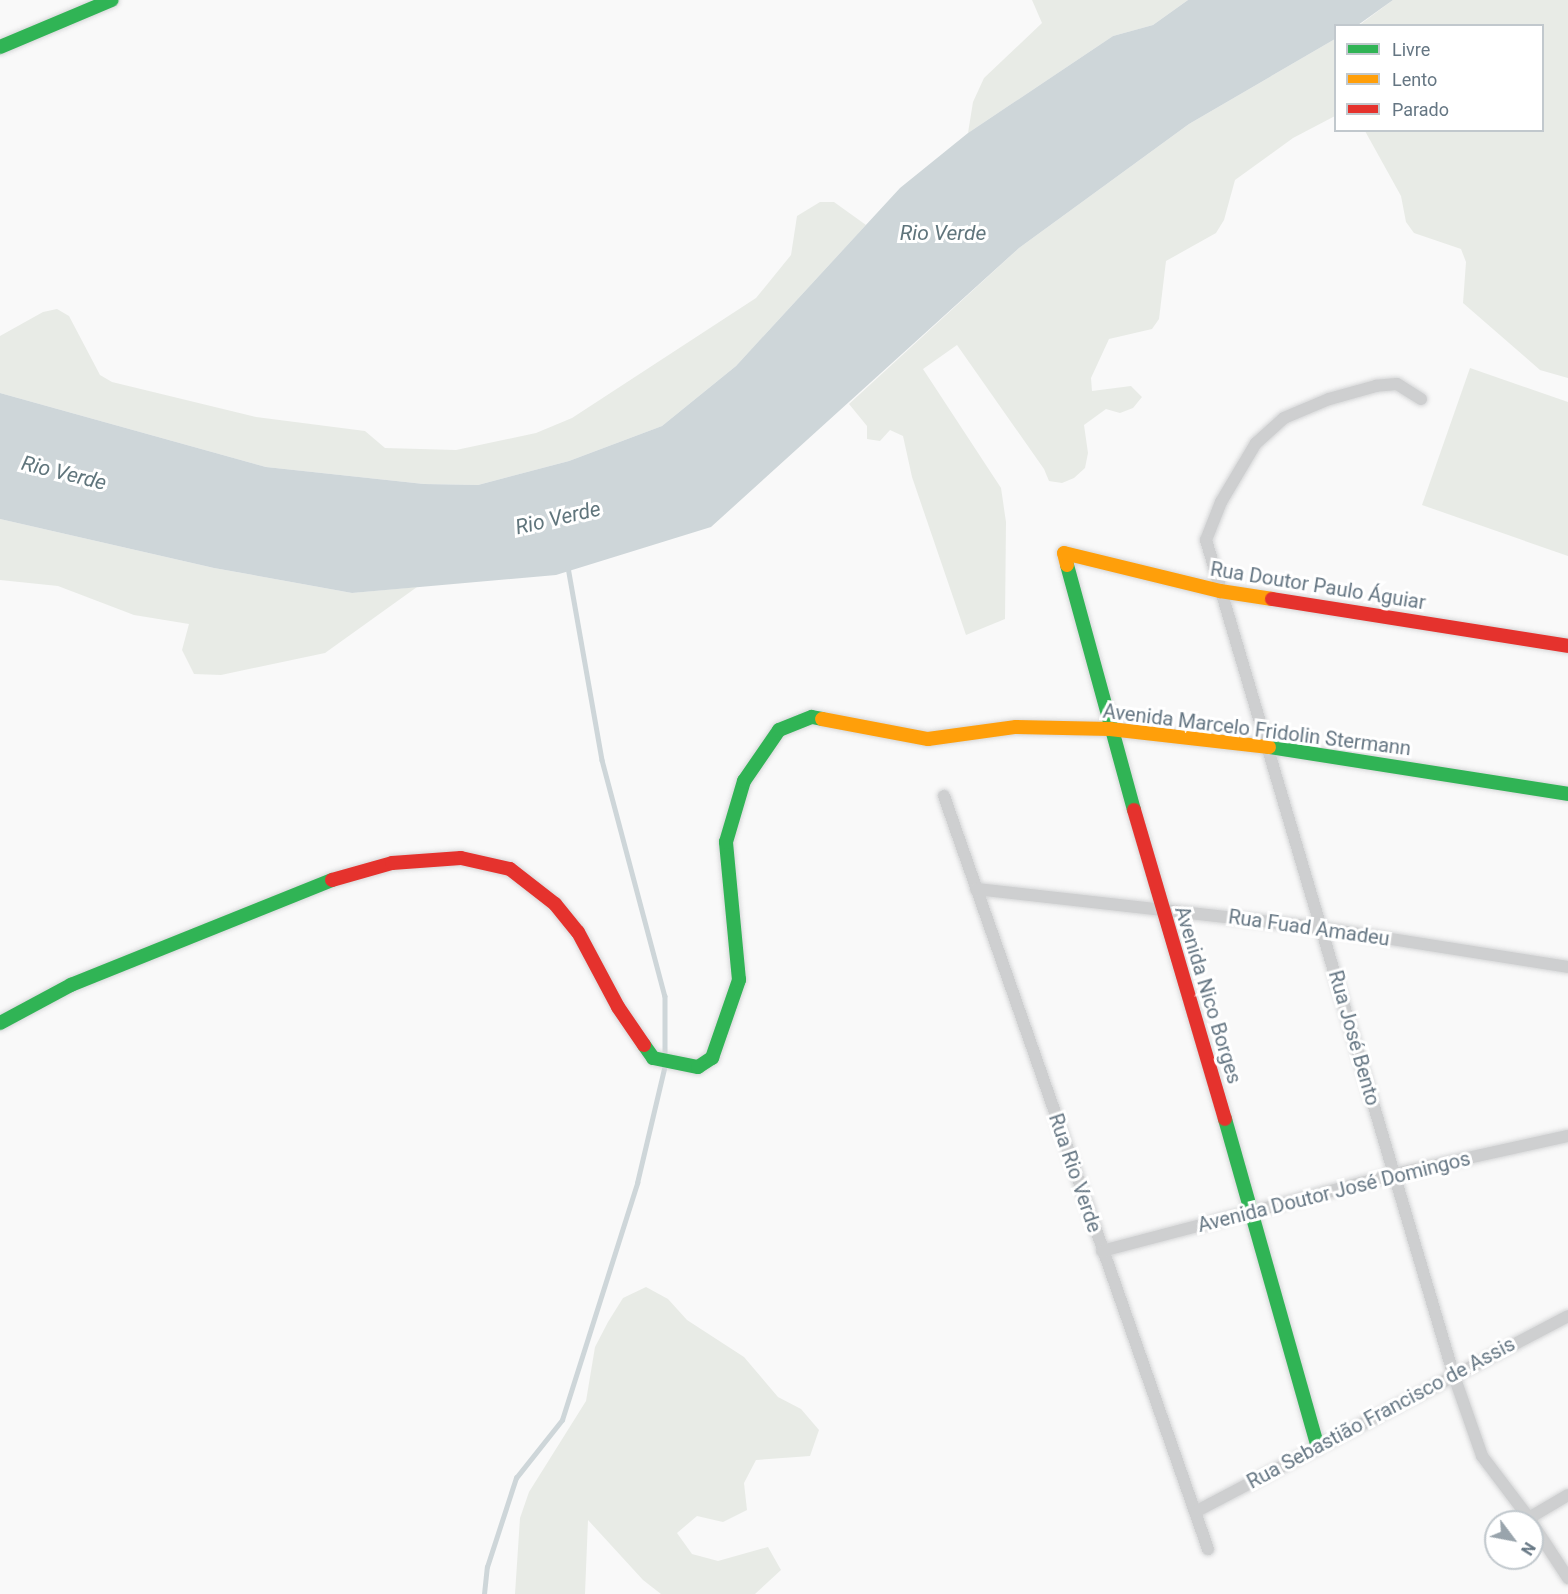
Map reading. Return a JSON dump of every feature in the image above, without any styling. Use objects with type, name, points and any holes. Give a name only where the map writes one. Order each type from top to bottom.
[{"type":"street","points":[[0,47],[112,0]]},
{"type":"street","name":"Rua José Bento","points":[[1420,399],[1398,384],[1376,386],[1329,399],[1284,418],[1256,443],[1221,502],[1206,540],[1453,1373],[1482,1456],[1523,1510]]},
{"type":"street","name":"Rua Doutor Paulo Águiar","points":[[1064,553],[1220,591],[1568,646]]},
{"type":"street","name":"Avenida Nico Borges","points":[[1064,553],[1110,729],[1161,909],[1253,1210],[1318,1447]]},
{"type":"street","name":"Avenida Marcelo Fridolin Stermann","points":[[0,1023],[71,985],[321,883],[392,863],[461,858],[510,869],[555,904],[578,932],[618,1007],[653,1058],[698,1067],[712,1058],[739,980],[726,842],[744,781],[779,730],[812,717],[928,739],[1016,727],[1110,729],[1268,747],[1568,794]]},
{"type":"street","name":"Rua Rio Verde","points":[[944,796],[1208,1549]]},
{"type":"street","name":"Rua Fuad Amadeu","points":[[976,889],[1322,928],[1568,967]]},
{"type":"street","name":"Avenida Doutor José Domingos","points":[[1102,1251],[1395,1174],[1568,1136]]},
{"type":"street","name":"Rua Sebastião Francisco de Assis","points":[[1195,1512],[1453,1373],[1568,1316]]},
{"type":"street","points":[[1544,1512],[1568,1495]]},
{"type":"street","name":"Rua José Bento","points":[[1544,1541],[1568,1578]]},
{"type":"shaded area","points":[[1032,0],[1188,0],[1153,25],[1113,36],[968,133],[973,102],[984,78],[1042,23]]},
{"type":"shaded area","points":[[1393,0],[1568,0],[1568,378],[1540,370],[1463,303],[1466,262],[1461,249],[1414,233],[1406,222],[1401,196],[1366,132],[1544,132],[1544,24],[1361,24]]},
{"type":"shaded area","points":[[1334,40],[1334,117],[1293,138],[1235,180],[1224,220],[1216,233],[1166,261],[1159,319],[1152,329],[1109,339],[1091,378],[1092,391],[1131,386],[1142,397],[1133,408],[1120,413],[1106,409],[1084,425],[1088,453],[1085,468],[1074,478],[1062,483],[1049,481],[1044,469],[957,345],[923,369],[1001,488],[1006,522],[1005,619],[966,635],[912,477],[903,436],[890,430],[880,441],[867,439],[867,426],[849,404],[1019,248],[1189,124]]},
{"type":"shaded area","points":[[820,202],[834,202],[866,225],[736,366],[662,426],[569,461],[478,485],[424,484],[266,467],[0,393],[0,336],[43,312],[57,309],[69,316],[100,375],[112,382],[256,417],[365,431],[385,448],[456,450],[536,433],[572,418],[756,298],[791,255],[797,216]]},
{"type":"shaded area","points":[[1470,368],[1568,402],[1568,556],[1422,505]]},
{"type":"shaded area","points":[[0,519],[214,568],[352,593],[417,587],[325,653],[221,675],[194,674],[182,650],[189,624],[134,615],[58,586],[0,580]]},
{"type":"shaded area","points":[[646,1287],[668,1299],[687,1320],[744,1357],[778,1397],[801,1409],[819,1430],[810,1456],[756,1460],[744,1483],[747,1510],[723,1522],[697,1516],[677,1533],[692,1554],[718,1561],[768,1547],[781,1570],[755,1594],[661,1594],[643,1580],[588,1520],[585,1594],[515,1594],[520,1518],[529,1492],[586,1401],[595,1347],[608,1322],[623,1298]]},
{"type":"water","name":"Rio Verde","points":[[1188,0],[1393,0],[1359,24],[1334,24],[1334,40],[1189,124],[1019,248],[711,527],[556,575],[352,593],[214,568],[0,519],[0,393],[266,467],[424,484],[478,485],[569,461],[662,426],[736,366],[900,188],[968,133],[1113,36],[1153,25]]},
{"type":"waterway","points":[[568,567],[602,760],[665,996],[665,1057]]},
{"type":"waterway","points":[[484,1594],[487,1567],[516,1478],[562,1420],[637,1183],[665,1065]]},
{"type":"traffic: fast","points":[[0,47],[112,0]]},
{"type":"traffic: fast","points":[[1067,565],[1134,810]]},
{"type":"traffic: fast","points":[[644,1045],[653,1058],[698,1067],[712,1058],[739,980],[726,842],[744,781],[779,730],[812,717],[822,719]]},
{"type":"traffic: fast","points":[[1269,747],[1568,794]]},
{"type":"traffic: fast","points":[[0,1023],[71,985],[332,880]]},
{"type":"traffic: fast","points":[[1225,1119],[1318,1447]]},
{"type":"traffic: slow","points":[[1067,565],[1064,553],[1220,591],[1272,599]]},
{"type":"traffic: slow","points":[[822,719],[928,739],[1016,727],[1110,729],[1269,747]]},
{"type":"traffic: jam","points":[[1272,599],[1568,646]]},
{"type":"traffic: jam","points":[[1134,810],[1225,1119]]},
{"type":"traffic: jam","points":[[332,880],[392,863],[461,858],[510,869],[555,904],[578,932],[618,1007],[644,1045]]}]
